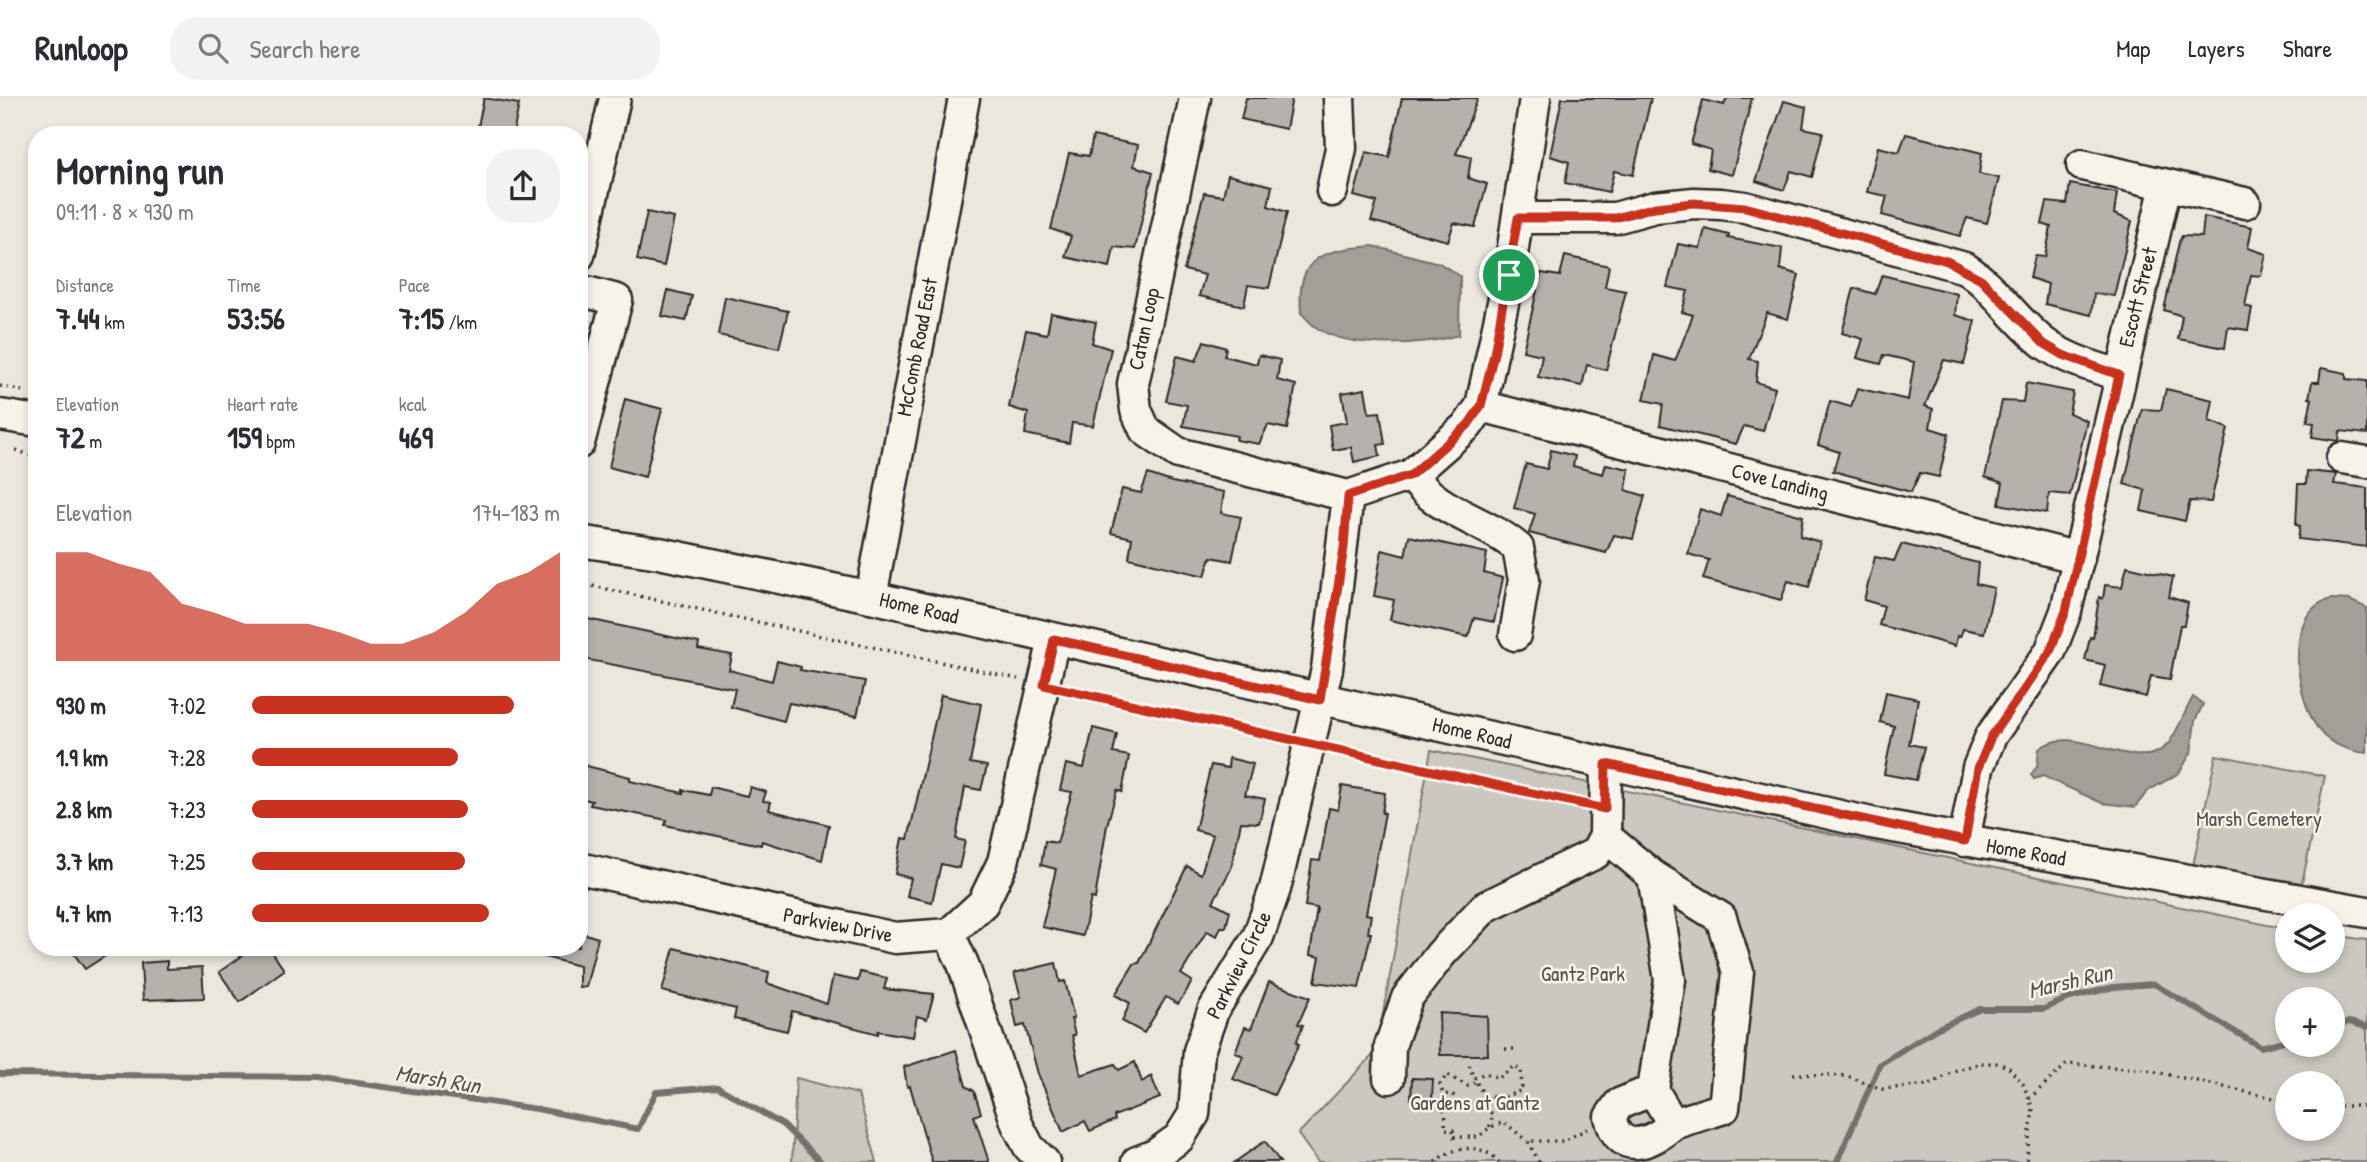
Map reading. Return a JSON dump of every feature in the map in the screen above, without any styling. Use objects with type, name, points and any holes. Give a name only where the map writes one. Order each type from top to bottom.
[{"type":"street","points":[[588,216],[615,98]]},
{"type":"street","name":"McComb Road East","points":[[871,597],[964,98]]},
{"type":"street","name":"Catan Loop","points":[[1195,98],[1133,384],[1136,410],[1145,430],[1178,453],[1348,496]]},
{"type":"street","points":[[1332,191],[1341,148],[1339,98]]},
{"type":"street","points":[[1348,496],[1411,475],[1468,425],[1481,406],[1494,354],[1518,218],[1535,98]]},
{"type":"street","points":[[2082,165],[2245,203]]},
{"type":"street","name":"Escott Street","points":[[1965,841],[1983,758],[1991,737],[2050,652],[2066,611],[2119,375],[2166,185]]},
{"type":"street","points":[[1518,218],[1615,218],[1655,207],[1694,203],[1759,211],[1965,268],[1981,279],[2043,343],[2063,355],[2119,375]]},
{"type":"street","points":[[588,292],[617,300],[588,409]]},
{"type":"street","name":"Cove Landing","points":[[1481,406],[2078,558]]},
{"type":"street","points":[[0,415],[28,420]]},
{"type":"street","points":[[1411,475],[1423,491],[1443,505],[1518,548],[1524,580],[1515,635]]},
{"type":"street","name":"Parkview Circle","points":[[1137,1162],[1156,1155],[1179,1138],[1194,1114],[1199,1051],[1213,1011],[1258,937],[1275,889],[1320,700],[1344,548],[1348,496]]},
{"type":"street","name":"Home Road","points":[[588,542],[659,553],[871,597],[1606,764],[1965,841],[2367,912]]},
{"type":"street","points":[[1044,1162],[1029,1147],[1017,1124],[994,1049],[963,964],[949,934],[983,903],[1003,862],[1054,639]]},
{"type":"street","points":[[1389,1078],[1390,1046],[1408,998],[1441,954],[1485,907],[1596,853],[1605,822],[1606,764]]},
{"type":"street","points":[[1605,822],[1653,876],[1721,918],[1738,972],[1724,1108],[1673,1124],[1652,1140],[1637,1144],[1622,1139],[1613,1131],[1610,1117],[1619,1104],[1653,1090]]},
{"type":"street","name":"Parkview Drive","points":[[588,870],[895,938],[949,934]]},
{"type":"street","points":[[1653,876],[1670,980],[1653,1090],[1673,1124]]},
{"type":"path","points":[[16,450],[28,455]]},
{"type":"path","points":[[588,585],[1309,744],[1605,822]]},
{"type":"path","points":[[1504,1049],[1516,1049]]},
{"type":"path","points":[[1793,1074],[1847,1076],[1882,1089],[1930,1085],[1954,1071],[1981,1063],[1998,1063],[2009,1068],[2023,1084],[2033,1109],[2026,1162]]},
{"type":"path","points":[[2029,1099],[2067,1064],[2143,1069],[2275,1098]]},
{"type":"path","points":[[1469,1065],[1484,1095],[1482,1104],[1493,1115],[1489,1128]]},
{"type":"path","points":[[1446,1110],[1455,1104],[1456,1099],[1453,1095],[1443,1094],[1440,1084],[1447,1075],[1468,1086],[1485,1073],[1499,1078],[1514,1066],[1521,1070],[1520,1093],[1502,1098],[1484,1095]]},
{"type":"path","points":[[1433,1101],[1446,1110]]},
{"type":"path","points":[[2345,1106],[2367,1106]]},
{"type":"path","points":[[1446,1110],[1445,1129],[1453,1130],[1454,1137],[1478,1137],[1489,1128],[1504,1122],[1528,1141],[1539,1162]]},
{"type":"path","points":[[1528,1141],[1563,1141],[1599,1124]]},
{"type":"path","points":[[1466,1137],[1466,1148]]},
{"type":"path","points":[[1435,1162],[1446,1152],[1466,1148],[1482,1150],[1499,1162]]},
{"type":"green space","name":"Gantz Park","points":[[1431,750],[2275,926],[2275,973],[2345,973],[2345,937],[2367,940],[2367,1162],[1318,1162],[1298,1134],[1376,1052]]},
{"type":"green space","name":"Marsh Cemetery","points":[[2216,755],[2325,776],[2302,883],[2193,866]]},
{"type":"green space","points":[[796,1078],[858,1094],[877,1162],[792,1162]]},
{"type":"shaded area","points":[[1373,246],[1439,263],[1460,276],[1459,335],[1407,343],[1366,343],[1331,335],[1315,326],[1301,313],[1303,279],[1308,267],[1316,259],[1340,250]]},
{"type":"shaded area","points":[[2332,599],[2349,600],[2367,608],[2367,753],[2344,747],[2323,735],[2305,703],[2300,682],[2299,638],[2305,620],[2316,606]]},
{"type":"shaded area","points":[[2193,697],[2203,704],[2195,721],[2191,753],[2179,773],[2148,791],[2135,807],[2102,803],[2043,776],[2034,779],[2031,775],[2037,766],[2039,749],[2054,742],[2070,740],[2122,753],[2154,753],[2170,742]]},
{"type":"building","points":[[484,98],[519,104],[515,126],[478,126]]},
{"type":"building","points":[[1246,98],[1292,98],[1286,129],[1241,119]]},
{"type":"building","points":[[1402,98],[1478,98],[1456,154],[1471,157],[1468,178],[1487,184],[1475,227],[1454,223],[1448,241],[1371,221],[1377,202],[1354,196],[1366,152],[1389,157]]},
{"type":"building","points":[[1562,98],[1651,98],[1633,175],[1614,171],[1609,192],[1565,183],[1569,162],[1550,156]]},
{"type":"building","points":[[1727,98],[1752,98],[1732,175],[1708,169],[1711,150],[1691,144],[1703,100],[1724,105]]},
{"type":"building","points":[[1784,101],[1806,107],[1803,128],[1823,132],[1812,177],[1791,171],[1784,190],[1756,181]]},
{"type":"building","points":[[1906,134],[1982,153],[1979,174],[1999,178],[1987,223],[1967,218],[1960,236],[1882,215],[1887,196],[1867,192],[1878,147],[1899,152]]},
{"type":"building","points":[[1093,136],[1138,145],[1134,166],[1153,172],[1135,249],[1114,247],[1110,267],[1065,257],[1071,236],[1051,229],[1069,153],[1089,156]]},
{"type":"building","points":[[1228,175],[1272,186],[1268,206],[1287,212],[1269,288],[1248,285],[1244,306],[1199,296],[1205,275],[1184,270],[1204,193],[1223,196]]},
{"type":"building","points":[[2070,184],[2117,193],[2114,214],[2132,221],[2114,296],[2094,294],[2091,315],[2045,304],[2048,284],[2030,278],[2035,256],[2045,257],[2051,227],[2042,224],[2047,202],[2067,204]]},
{"type":"building","points":[[647,212],[674,218],[664,266],[637,260]]},
{"type":"building","points":[[2204,217],[2252,227],[2248,248],[2266,254],[2261,276],[2251,275],[2245,306],[2252,308],[2248,330],[2228,327],[2225,348],[2178,339],[2182,316],[2164,310],[2179,242],[2182,236],[2202,237]]},
{"type":"building","points":[[1705,229],[1729,235],[1728,238],[1782,248],[1780,269],[1799,275],[1788,319],[1767,313],[1749,359],[1758,361],[1756,382],[1775,388],[1763,431],[1744,426],[1736,444],[1660,425],[1663,404],[1644,400],[1654,355],[1675,361],[1693,315],[1682,312],[1688,291],[1667,287],[1678,244],[1700,248]]},
{"type":"building","points":[[1565,256],[1609,266],[1605,287],[1626,291],[1606,370],[1587,365],[1582,386],[1538,377],[1542,355],[1523,351],[1541,273],[1560,276]]},
{"type":"building","points":[[1882,275],[1957,294],[1955,315],[1975,321],[1964,364],[1944,360],[1925,406],[1933,409],[1930,428],[1949,434],[1939,477],[1920,473],[1911,492],[1833,471],[1839,452],[1818,445],[1830,401],[1851,407],[1857,388],[1908,400],[1914,362],[1884,355],[1881,364],[1857,358],[1863,339],[1842,333],[1854,288],[1875,294]]},
{"type":"building","points":[[668,290],[692,296],[686,321],[662,316]]},
{"type":"building","points":[[725,297],[788,311],[779,348],[718,335]]},
{"type":"building","points":[[1051,313],[1096,322],[1092,343],[1111,349],[1093,426],[1072,423],[1069,443],[1025,434],[1028,413],[1009,407],[1026,330],[1047,334]]},
{"type":"building","points":[[1204,341],[1226,348],[1224,356],[1257,364],[1259,355],[1280,360],[1277,380],[1296,385],[1287,429],[1268,425],[1259,444],[1236,440],[1237,436],[1183,426],[1187,405],[1166,401],[1177,356],[1196,361]]},
{"type":"building","points":[[2321,368],[2346,373],[2346,379],[2367,381],[2367,434],[2340,431],[2339,441],[2312,437],[2314,423],[2307,422],[2312,399],[2309,398],[2312,382],[2319,382]]},
{"type":"building","points":[[2026,383],[2073,392],[2069,413],[2087,421],[2070,495],[2049,493],[2047,513],[1999,504],[2003,483],[1985,477],[2002,401],[2023,402]]},
{"type":"building","points":[[1365,389],[1369,413],[1380,412],[1385,444],[1378,445],[1380,456],[1354,462],[1351,447],[1333,450],[1329,425],[1347,422],[1342,393]]},
{"type":"building","points":[[2166,389],[2213,400],[2209,421],[2228,428],[2211,502],[2190,501],[2185,521],[2141,511],[2145,490],[2124,484],[2142,409],[2161,410]]},
{"type":"building","points":[[625,399],[662,409],[645,477],[609,467]]},
{"type":"building","points":[[1551,450],[1575,456],[1573,466],[1603,474],[1606,464],[1629,469],[1626,490],[1645,496],[1633,539],[1614,535],[1606,553],[1529,533],[1535,514],[1514,508],[1526,464],[1547,469]]},
{"type":"building","points":[[2307,471],[2336,474],[2334,484],[2367,488],[2367,547],[2298,539],[2298,484],[2306,484]]},
{"type":"building","points":[[1148,474],[1172,482],[1224,492],[1221,513],[1241,517],[1232,561],[1211,557],[1205,576],[1129,558],[1132,538],[1111,533],[1122,489],[1141,493]]},
{"type":"building","points":[[1727,496],[1803,516],[1800,536],[1820,542],[1809,587],[1788,581],[1781,600],[1703,579],[1709,560],[1688,554],[1700,509],[1721,516]]},
{"type":"building","points":[[1409,536],[1487,553],[1484,573],[1503,578],[1494,622],[1474,618],[1468,637],[1390,620],[1394,600],[1374,596],[1382,550],[1405,556]]},
{"type":"building","points":[[1902,544],[1978,563],[1976,584],[1994,588],[1984,633],[1963,629],[1960,637],[1957,636],[1955,646],[1879,625],[1884,606],[1864,600],[1875,557],[1894,561]]},
{"type":"building","points":[[2127,566],[2173,577],[2169,597],[2188,603],[2184,625],[2180,625],[2170,679],[2151,676],[2146,697],[2100,686],[2105,665],[2085,660],[2090,637],[2093,638],[2099,597],[2103,599],[2105,585],[2122,587]]},
{"type":"building","points":[[588,619],[699,643],[698,649],[732,655],[729,670],[772,681],[777,661],[801,667],[800,670],[865,681],[857,716],[789,703],[784,721],[731,707],[735,689],[588,660]]},
{"type":"building","points":[[1886,692],[1918,699],[1909,744],[1924,747],[1916,780],[1884,774],[1894,726],[1880,722]]},
{"type":"building","points":[[941,695],[981,704],[970,763],[987,766],[981,790],[965,787],[956,839],[965,841],[959,868],[941,864],[932,902],[907,896],[911,878],[895,874],[902,838],[908,839]]},
{"type":"building","points":[[1093,728],[1117,734],[1113,753],[1129,756],[1122,792],[1117,790],[1107,825],[1095,899],[1091,898],[1083,936],[1042,927],[1056,869],[1041,865],[1045,841],[1057,843],[1072,792],[1060,790],[1066,764],[1084,768]]},
{"type":"building","points":[[1229,758],[1253,764],[1245,795],[1265,799],[1259,823],[1241,822],[1231,869],[1213,902],[1230,911],[1226,927],[1221,927],[1217,936],[1207,931],[1181,974],[1192,981],[1189,987],[1178,1004],[1166,997],[1144,1033],[1122,1021],[1130,1003],[1115,995],[1134,964],[1139,963],[1187,866],[1201,874],[1213,835],[1195,830],[1211,765],[1228,768]]},
{"type":"building","points":[[588,766],[630,777],[630,781],[683,793],[683,790],[709,795],[711,787],[747,796],[750,787],[766,792],[763,801],[771,802],[769,810],[829,825],[822,860],[762,841],[761,845],[665,825],[667,820],[590,805],[592,801],[588,800]]},
{"type":"building","points":[[1342,786],[1385,793],[1382,813],[1385,813],[1366,914],[1371,915],[1368,933],[1371,933],[1359,988],[1315,982],[1320,957],[1310,955],[1317,908],[1305,906],[1312,860],[1320,861],[1329,808],[1338,810]]},
{"type":"building","points":[[588,935],[598,938],[586,987],[579,987],[579,966],[541,956],[588,956]]},
{"type":"building","points":[[674,948],[769,972],[767,983],[827,1004],[833,976],[858,981],[860,972],[887,978],[884,989],[934,994],[927,1019],[917,1016],[913,1037],[878,1031],[878,1034],[792,1011],[787,1031],[734,1019],[736,1009],[662,991]]},
{"type":"building","points":[[76,956],[105,956],[85,969]]},
{"type":"building","points":[[242,956],[275,956],[284,970],[240,1002],[219,972]]},
{"type":"building","points":[[167,961],[167,969],[202,967],[204,998],[143,1000],[141,963]]},
{"type":"building","points":[[1056,963],[1060,982],[1065,981],[1074,1018],[1071,1019],[1075,1035],[1072,1035],[1081,1075],[1115,1064],[1119,1070],[1135,1062],[1142,1082],[1151,1076],[1160,1098],[1114,1116],[1115,1120],[1090,1131],[1085,1121],[1063,1132],[1038,1074],[1025,1025],[1017,1027],[1011,1000],[1021,997],[1014,973]]},
{"type":"building","points":[[1269,982],[1310,997],[1298,1024],[1303,1025],[1296,1043],[1299,1044],[1274,1095],[1233,1079],[1243,1056],[1235,1052],[1245,1027],[1251,1029]]},
{"type":"building","points":[[1439,1013],[1487,1016],[1488,1055],[1440,1055]]},
{"type":"building","points":[[956,1050],[966,1086],[974,1091],[981,1113],[974,1116],[989,1162],[932,1162],[910,1086],[907,1087],[904,1067]]},
{"type":"building","points":[[1412,1078],[1433,1079],[1432,1099],[1411,1099]]},
{"type":"building","points":[[1265,1141],[1280,1162],[1235,1162]]},
{"type":"waterway","name":"Marsh Run","points":[[1837,1162],[1880,1064],[1936,1029],[1980,1009],[2044,1009],[2066,999],[2114,987],[2154,984],[2261,1047],[2275,1043]]},
{"type":"waterway","name":"Marsh Run","points":[[2345,1023],[2367,1027]]},
{"type":"waterway","name":"Marsh Run","points":[[0,1074],[315,1077],[537,1109],[638,1129],[656,1092],[718,1087],[783,1125],[821,1162]]},
{"type":"route","points":[[1694,203],[1745,207],[1965,268],[1981,279],[2043,343],[2063,355],[2119,375],[2066,611],[2050,652],[1991,737],[1978,768],[1965,841],[1871,823],[1606,764],[1605,809],[1044,685],[1054,639],[1320,700],[1344,548],[1348,496],[1411,475],[1468,425],[1481,406],[1509,275],[1518,218],[1615,218],[1655,207],[1694,203]]},
{"type":"park label","name":"Gardens at Gantz","points":[[1475,1103]]}]
